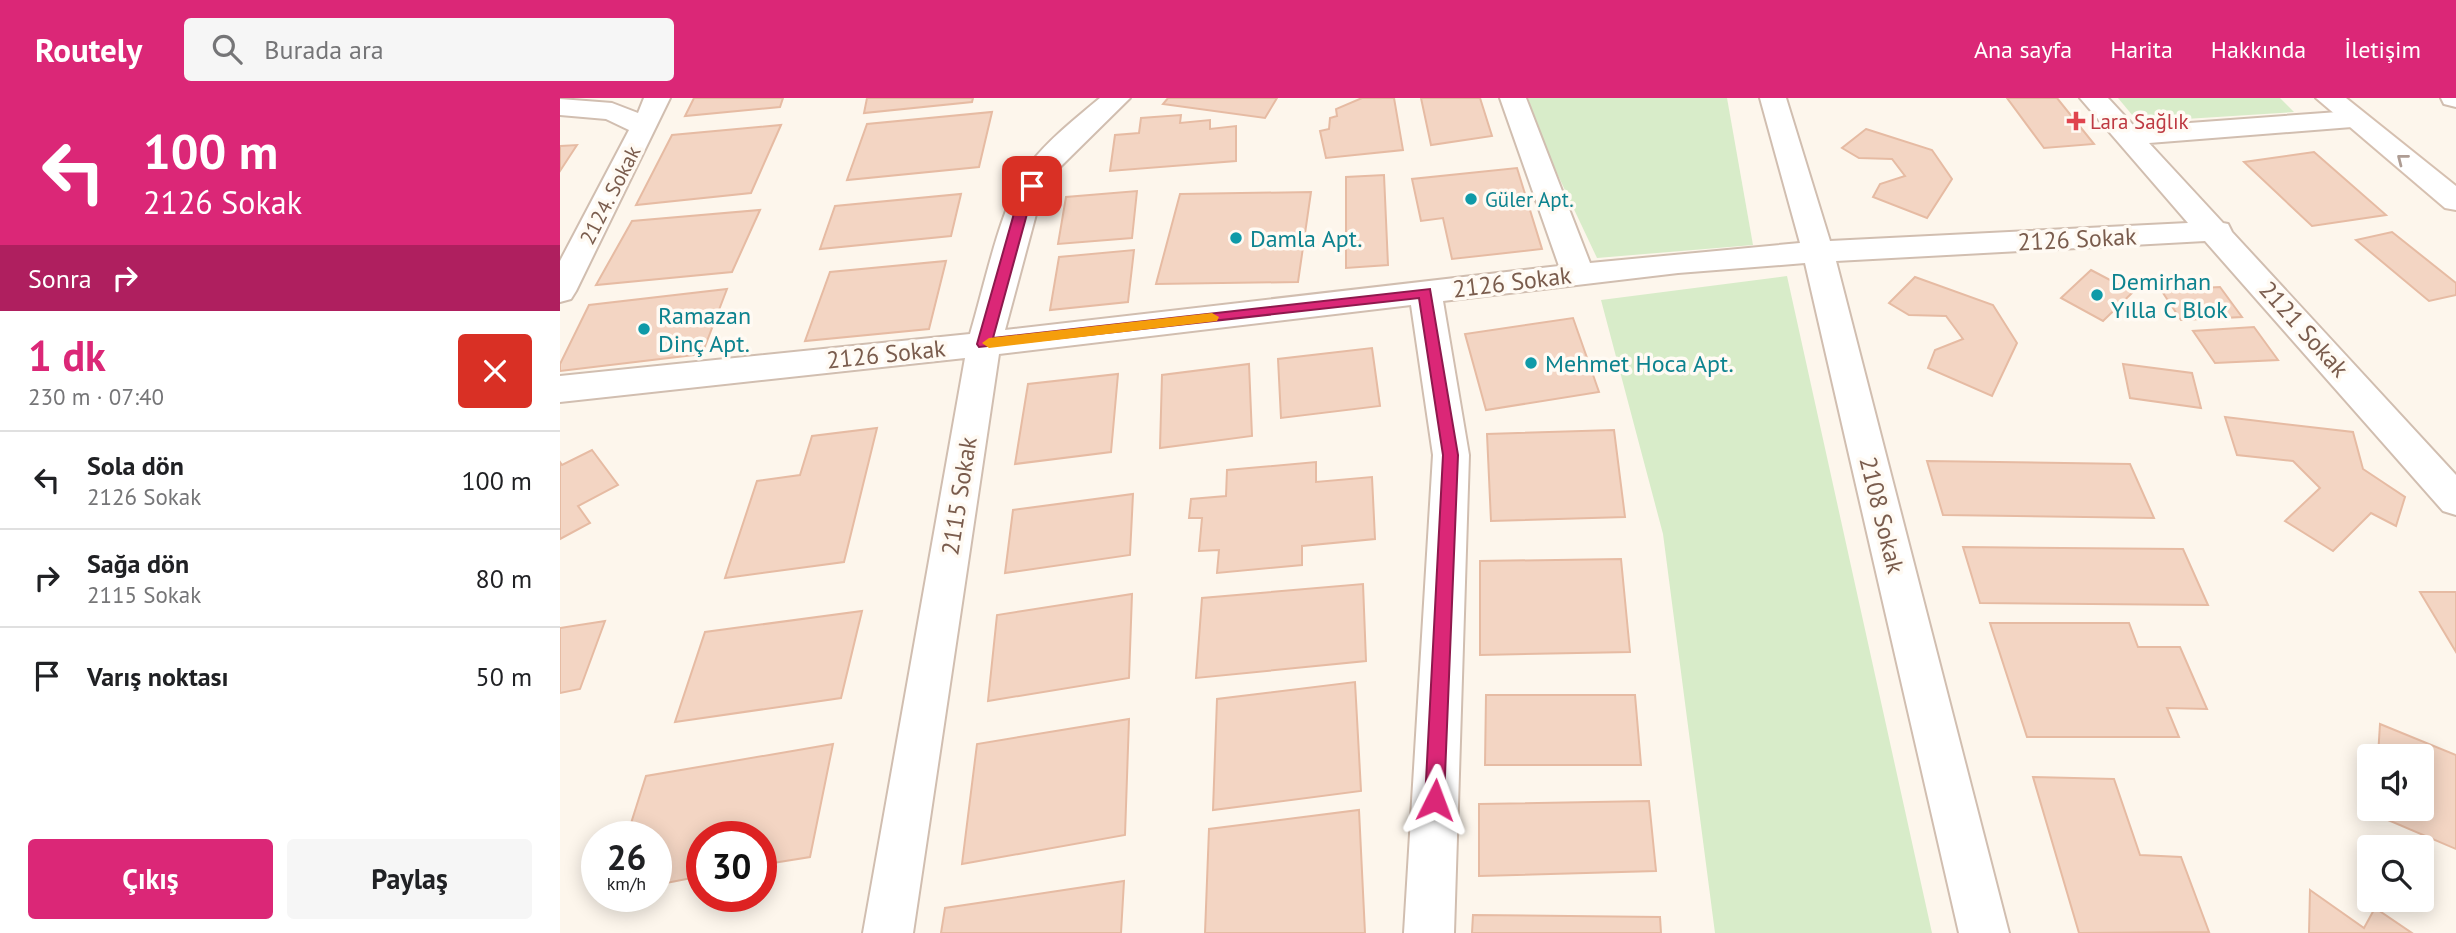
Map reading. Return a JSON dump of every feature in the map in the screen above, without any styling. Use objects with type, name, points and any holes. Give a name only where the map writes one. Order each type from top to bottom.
[{"type":"street","name":"2124. Sokak","points":[[560,291],[645,127],[657,98]]},
{"type":"street","name":"2115 Sokak","points":[[888,933],[984,344],[1024,203],[1041,169],[1084,124],[1117,98]]},
{"type":"street","points":[[1513,98],[1578,274]]},
{"type":"street","name":"2108 Sokak","points":[[1773,98],[1818,252],[1984,933]]},
{"type":"street","name":"2121 Sokak","points":[[2093,98],[2217,232],[2456,500]]},
{"type":"street","points":[[2329,98],[2456,201]]},
{"type":"street","points":[[560,107],[612,111],[645,127]]},
{"type":"street","points":[[2127,136],[2352,119]]},
{"type":"street","name":"2126 Sokak","points":[[560,389],[984,344],[1578,274],[1818,252],[2217,232]]},
{"type":"street","points":[[1425,293],[1451,455],[1429,933]]},
{"type":"green space","points":[[1528,98],[1727,98],[1753,245],[1597,258],[1546,150]]},
{"type":"green space","points":[[2118,98],[2280,98],[2294,112],[2138,122]]},
{"type":"green space","points":[[1787,276],[1932,933],[1715,933],[1663,534],[1601,300]]},
{"type":"building","points":[[694,98],[783,98],[780,107],[685,116]]},
{"type":"building","points":[[867,98],[973,98],[972,102],[864,113]]},
{"type":"building","points":[[1168,98],[1277,98],[1265,118],[1163,104]]},
{"type":"building","points":[[1362,98],[1394,98],[1403,150],[1326,158],[1320,131],[1329,129],[1330,118],[1337,116],[1336,109]]},
{"type":"building","points":[[1421,98],[1480,98],[1492,136],[1431,145]]},
{"type":"building","points":[[2007,98],[2057,98],[2094,144],[2044,148]]},
{"type":"building","points":[[992,112],[979,167],[847,180],[867,124]]},
{"type":"building","points":[[1181,115],[1180,123],[1210,120],[1210,129],[1236,126],[1236,161],[1110,171],[1115,135],[1139,133],[1141,118]]},
{"type":"building","points":[[781,125],[751,193],[636,205],[672,135]]},
{"type":"building","points":[[1866,129],[1932,150],[1952,179],[1927,218],[1873,197],[1880,184],[1905,176],[1892,159],[1859,158],[1842,148]]},
{"type":"building","points":[[577,145],[560,171],[560,146]]},
{"type":"building","points":[[2314,152],[2386,215],[2312,226],[2244,162]]},
{"type":"building","name":"Güler Apt.","points":[[1517,168],[1542,249],[1452,259],[1443,218],[1421,221],[1412,179]]},
{"type":"building","points":[[1384,175],[1388,265],[1346,268],[1346,177]]},
{"type":"building","points":[[1137,191],[1132,238],[1058,244],[1066,197]]},
{"type":"building","name":"Damla Apt.","points":[[1311,192],[1298,282],[1156,284],[1180,194]]},
{"type":"building","points":[[961,194],[951,236],[820,249],[835,206]]},
{"type":"building","points":[[760,210],[732,272],[596,285],[632,221]]},
{"type":"building","points":[[2392,232],[2456,283],[2456,295],[2429,301],[2356,240]]},
{"type":"building","points":[[1134,250],[1128,302],[1050,310],[1059,257]]},
{"type":"building","points":[[946,261],[929,329],[805,341],[830,272]]},
{"type":"building","name":"Demirhan Yılla C Blok","points":[[2091,270],[2133,292],[2103,321],[2061,298]]},
{"type":"building","points":[[1915,277],[1993,305],[2017,343],[1992,396],[1928,368],[1935,350],[1963,339],[1946,316],[1909,315],[1889,303]]},
{"type":"building","points":[[2220,287],[2242,317],[2181,320],[2161,290]]},
{"type":"building","name":"Ramazan Dinç Apt.","points":[[727,289],[702,354],[560,371],[560,364],[589,305]]},
{"type":"building","name":"Mehmet Hoca Apt.","points":[[1573,318],[1599,392],[1486,410],[1465,334]]},
{"type":"building","points":[[2254,327],[2278,360],[2215,363],[2193,331]]},
{"type":"building","points":[[1372,348],[1380,406],[1281,418],[1278,359]]},
{"type":"building","points":[[1249,364],[1252,436],[1160,448],[1162,375]]},
{"type":"building","points":[[2123,364],[2192,373],[2201,408],[2130,398]]},
{"type":"building","points":[[1118,374],[1111,452],[1015,464],[1028,384]]},
{"type":"building","points":[[2225,417],[2353,432],[2363,469],[2405,497],[2396,526],[2371,513],[2333,551],[2285,521],[2320,488],[2293,461],[2237,455]]},
{"type":"building","points":[[877,428],[844,562],[725,578],[757,481],[800,475],[812,436]]},
{"type":"building","points":[[1614,430],[1625,517],[1491,521],[1487,434]]},
{"type":"building","points":[[592,450],[618,485],[578,506],[590,523],[560,539],[560,462],[562,465]]},
{"type":"building","points":[[1927,461],[2130,464],[2154,518],[1943,515]]},
{"type":"building","points":[[1316,462],[1316,482],[1372,477],[1375,539],[1302,546],[1302,565],[1217,573],[1219,550],[1199,551],[1202,518],[1189,518],[1191,499],[1226,496],[1227,470]]},
{"type":"building","points":[[1133,494],[1130,555],[1005,573],[1013,510]]},
{"type":"building","points":[[1963,547],[2183,549],[2208,605],[1980,603]]},
{"type":"building","points":[[1621,559],[1630,652],[1480,655],[1480,561]]},
{"type":"building","points":[[1363,584],[1366,661],[1196,678],[1202,598]]},
{"type":"building","points":[[2420,592],[2456,592],[2456,652]]},
{"type":"building","points":[[1132,594],[1129,678],[988,701],[997,615]]},
{"type":"building","points":[[862,611],[841,698],[675,722],[705,632]]},
{"type":"building","points":[[605,621],[580,689],[560,693],[560,628]]},
{"type":"building","points":[[1990,623],[2129,623],[2138,647],[2180,647],[2207,709],[2167,708],[2179,737],[2027,737]]},
{"type":"building","points":[[1355,682],[1361,791],[1213,810],[1217,699]]},
{"type":"building","points":[[1486,695],[1635,695],[1641,765],[1485,765]]},
{"type":"building","points":[[1129,719],[1125,835],[962,864],[977,744]]},
{"type":"building","points":[[2380,724],[2429,744],[2379,744]]},
{"type":"building","points":[[833,744],[810,857],[777,862],[777,821],[686,821],[686,879],[672,882],[672,821],[632,821],[646,776]]},
{"type":"building","points":[[2434,746],[2456,755],[2456,849],[2434,840],[2434,835],[2423,835],[2390,821],[2434,821]]},
{"type":"building","points":[[2033,777],[2114,779],[2140,855],[2181,857],[2209,932],[2079,933]]},
{"type":"building","points":[[1649,801],[1656,871],[1479,876],[1479,804]]},
{"type":"building","points":[[1359,810],[1365,933],[1205,933],[1209,829]]},
{"type":"building","points":[[1124,881],[1121,933],[941,933],[945,908]]},
{"type":"building","points":[[2310,890],[2364,928],[2373,912],[2381,912],[2412,933],[2309,933]]},
{"type":"building","points":[[1473,915],[1660,917],[1661,933],[1472,933]]},
{"type":"slow traffic","points":[[989,343],[1212,317]]},
{"type":"place","name":"Lara Sağlık","points":[[2076,121]]},
{"type":"place","name":"Güler Apt.","points":[[1471,199]]},
{"type":"place","name":"Damla Apt.","points":[[1236,238]]},
{"type":"place","name":"Demirhan Yılla C Blok","points":[[2097,295]]},
{"type":"place","name":"Ramazan Dinç Apt.","points":[[644,329]]},
{"type":"place","name":"Mehmet Hoca Apt.","points":[[1531,363]]},
{"type":"route","points":[[1032,186],[1024,203],[984,344],[1425,293],[1451,455],[1435,800]]}]
